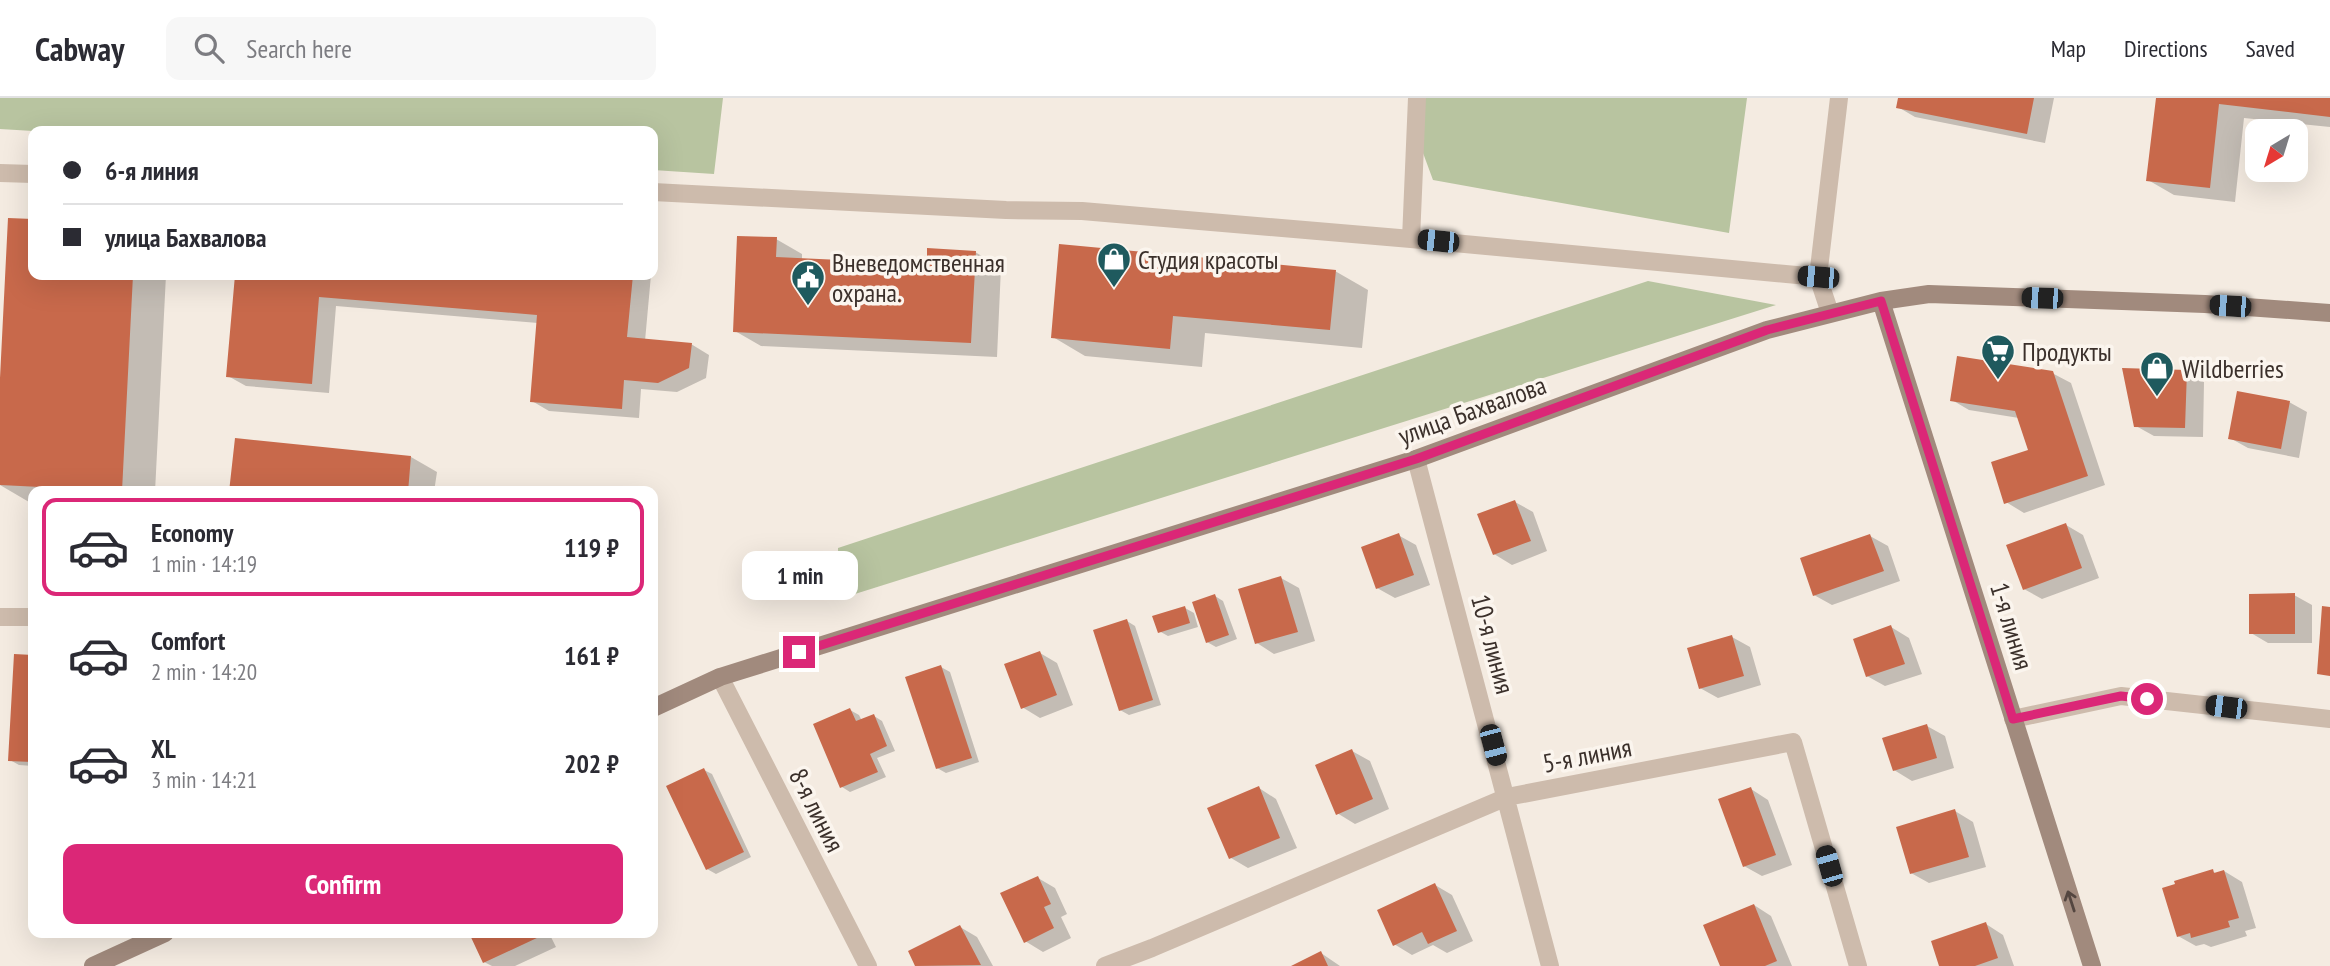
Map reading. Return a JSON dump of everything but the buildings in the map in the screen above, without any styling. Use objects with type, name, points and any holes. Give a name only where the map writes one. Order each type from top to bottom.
[{"type":"street","points":[[1411,239],[1418,98]]},
{"type":"street","points":[[1830,313],[1818,277],[1839,98]]},
{"type":"street","points":[[0,173],[28,174]]},
{"type":"street","points":[[658,192],[993,210],[1082,211],[1818,277]]},
{"type":"street","name":"улица Бахвалова","points":[[658,706],[719,677],[1416,459],[1767,330],[1881,301],[1928,293],[2205,304],[2330,313]]},
{"type":"street","name":"1-я линия","points":[[1881,301],[2092,966]]},
{"type":"street","name":"10-я линия","points":[[1416,459],[1550,966]]},
{"type":"street","points":[[0,617],[28,617]]},
{"type":"street","name":"8-я линия","points":[[719,677],[868,966]]},
{"type":"street","points":[[2013,719],[2121,696],[2330,719]]},
{"type":"street","name":"5-я линия","points":[[1105,966],[1507,797],[1793,742],[1858,966]]},
{"type":"street","points":[[93,966],[154,938]]},
{"type":"green space","points":[[0,98],[723,98],[714,174],[658,170],[658,126],[28,126],[28,131],[0,129]]},
{"type":"green space","points":[[1418,98],[1747,98],[1729,233],[1433,180],[1416,134]]},
{"type":"green space","points":[[1648,281],[1776,305],[839,599],[838,548]]},
{"type":"place","name":"Студия красоты","points":[[1114,289]]},
{"type":"place","name":"Вневедомственная охрана.","points":[[808,307]]},
{"type":"place","name":"Продукты","points":[[1998,381]]},
{"type":"place","name":"Wildberries","points":[[2157,398]]},
{"type":"route","points":[[799,652],[1416,459],[1767,330],[1881,301],[2013,719],[2121,696],[2147,699]]}]
